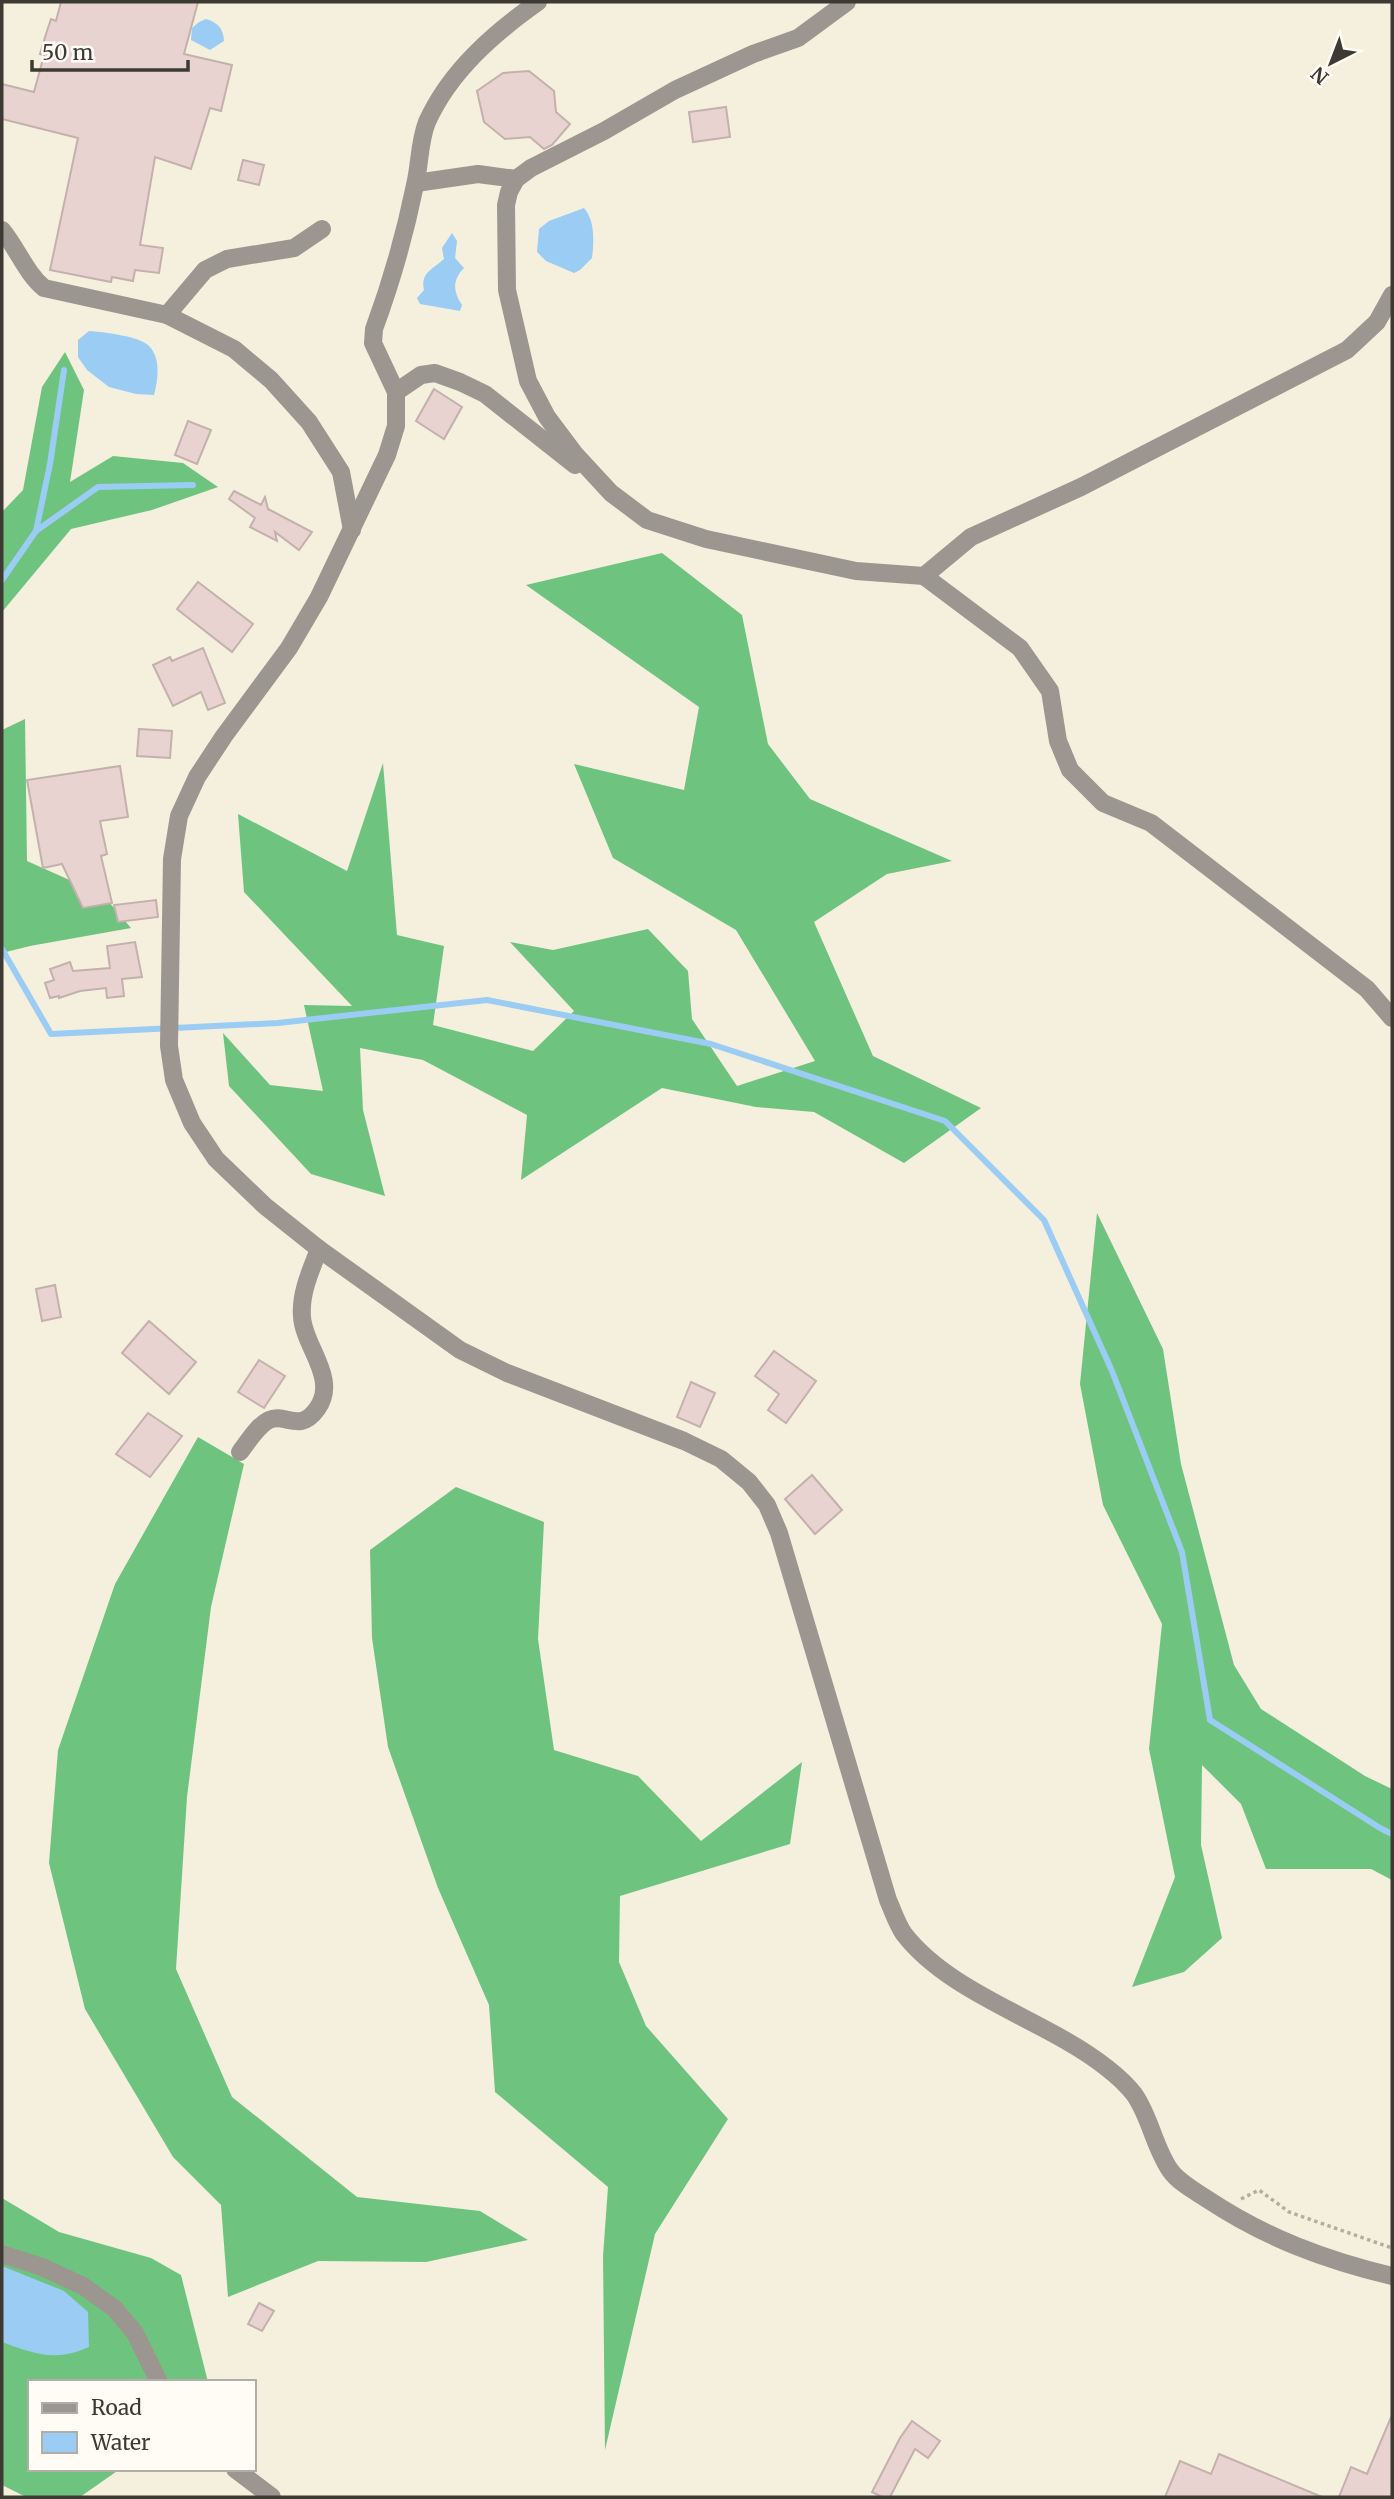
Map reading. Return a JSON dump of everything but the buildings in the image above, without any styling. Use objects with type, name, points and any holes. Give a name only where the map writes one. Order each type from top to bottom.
[{"type":"street","points":[[538,2],[477,50],[445,90],[426,124],[416,183],[374,329],[373,343],[396,392],[396,426],[387,455],[319,597],[289,648],[197,777],[179,816],[172,859],[169,992],[169,1046],[174,1080],[192,1123],[216,1159],[265,1206],[319,1249],[460,1350],[507,1373],[684,1441],[721,1459],[749,1482],[767,1505],[779,1533],[888,1900],[904,1933],[950,1975],[1108,2068],[1134,2094],[1158,2152],[1172,2174],[1222,2208],[1282,2241],[1317,2256],[1392,2276]]},
{"type":"street","points":[[611,493],[574,453],[547,416],[528,381],[507,290],[506,205],[509,191],[516,179],[531,168],[676,90],[753,54],[798,38],[847,2]]},
{"type":"street","points":[[416,183],[478,174],[516,179]]},
{"type":"street","points":[[166,315],[205,270],[227,259],[294,248],[322,229]]},
{"type":"street","points":[[2,230],[35,280],[44,288],[166,315],[234,349],[271,380],[309,422],[341,472],[352,530]]},
{"type":"street","points":[[924,576],[971,537],[1082,487],[1347,350],[1377,322],[1392,295]]},
{"type":"street","points":[[396,392],[421,376],[435,373],[485,394],[647,520],[706,539],[856,571],[924,576],[1020,648],[1050,691],[1058,741],[1070,770],[1103,803],[1150,823],[1367,989],[1392,1018]]},
{"type":"street","points":[[240,1452],[268,1420],[276,1418],[293,1422],[309,1419],[319,1407],[325,1390],[322,1371],[307,1338],[302,1316],[306,1286],[319,1249]]},
{"type":"street","points":[[2,2254],[42,2267],[83,2286],[115,2309],[135,2333],[158,2380]]},
{"type":"street","points":[[237,2471],[272,2497]]},
{"type":"path","points":[[1222,2208],[1259,2190],[1289,2212],[1392,2248]]},
{"type":"green space","points":[[65,352],[84,390],[70,482],[113,456],[183,463],[218,487],[152,510],[71,529],[2,612],[2,512],[23,490],[42,387]]},
{"type":"green space","points":[[662,553],[742,615],[768,744],[810,799],[952,861],[887,874],[814,922],[873,1056],[981,1108],[904,1163],[814,1112],[756,1107],[662,1088],[521,1180],[527,1115],[423,1060],[360,1048],[363,1110],[385,1196],[311,1174],[229,1086],[223,1033],[270,1085],[323,1091],[304,1005],[352,1006],[244,892],[238,814],[347,871],[383,763],[397,935],[444,946],[433,1025],[533,1051],[574,1011],[510,942],[553,950],[648,929],[688,971],[692,1019],[737,1086],[815,1061],[736,930],[613,858],[574,764],[684,790],[699,707],[526,585]]},
{"type":"green space","points":[[25,719],[27,861],[103,895],[131,928],[2,953],[2,730]]},
{"type":"green space","points":[[1097,1213],[1163,1349],[1181,1464],[1234,1665],[1261,1709],[1365,1776],[1392,1789],[1392,1880],[1371,1869],[1266,1869],[1241,1804],[1202,1765],[1201,1845],[1222,1938],[1184,1972],[1132,1987],[1175,1877],[1149,1749],[1162,1624],[1103,1505],[1080,1384]]},
{"type":"green space","points":[[198,1437],[244,1464],[211,1607],[187,1797],[176,1969],[232,2097],[357,2197],[480,2211],[528,2240],[426,2262],[318,2261],[228,2297],[221,2205],[173,2157],[85,2009],[49,1863],[58,1750],[115,1584]]},
{"type":"green space","points":[[456,1487],[544,1522],[538,1639],[554,1750],[638,1776],[701,1841],[802,1762],[790,1844],[620,1896],[619,1962],[646,2026],[728,2119],[655,2234],[605,2450],[603,2256],[608,2187],[495,2092],[489,2005],[438,1888],[388,1747],[372,1638],[370,1550]]},
{"type":"green space","points":[[2,2198],[59,2232],[151,2258],[181,2275],[207,2380],[28,2380],[28,2471],[117,2471],[80,2497],[26,2497],[2,2485]]},
{"type":"water","points":[[206,19],[217,25],[224,41],[210,50],[191,40],[192,28]]},
{"type":"water","points":[[584,208],[592,225],[592,258],[574,273],[546,261],[537,252],[539,229],[549,221]]},
{"type":"water","points":[[452,233],[457,241],[455,258],[464,268],[457,277],[455,286],[462,305],[460,311],[420,304],[417,298],[424,290],[426,275],[444,259],[442,248]]},
{"type":"water","points":[[89,331],[129,337],[149,346],[157,363],[154,395],[136,394],[109,387],[87,370],[78,357],[78,340]]},
{"type":"water","points":[[2,2266],[64,2291],[88,2312],[89,2347],[66,2354],[45,2355],[2,2342]]},
{"type":"waterway","points":[[36,531],[50,464],[64,370]]},
{"type":"waterway","points":[[2,580],[36,531],[98,487],[193,485]]},
{"type":"waterway","points":[[2,949],[51,1034],[278,1023],[487,1000],[711,1044],[945,1121],[1044,1220],[1112,1371],[1182,1552],[1210,1720],[1392,1834]]}]
